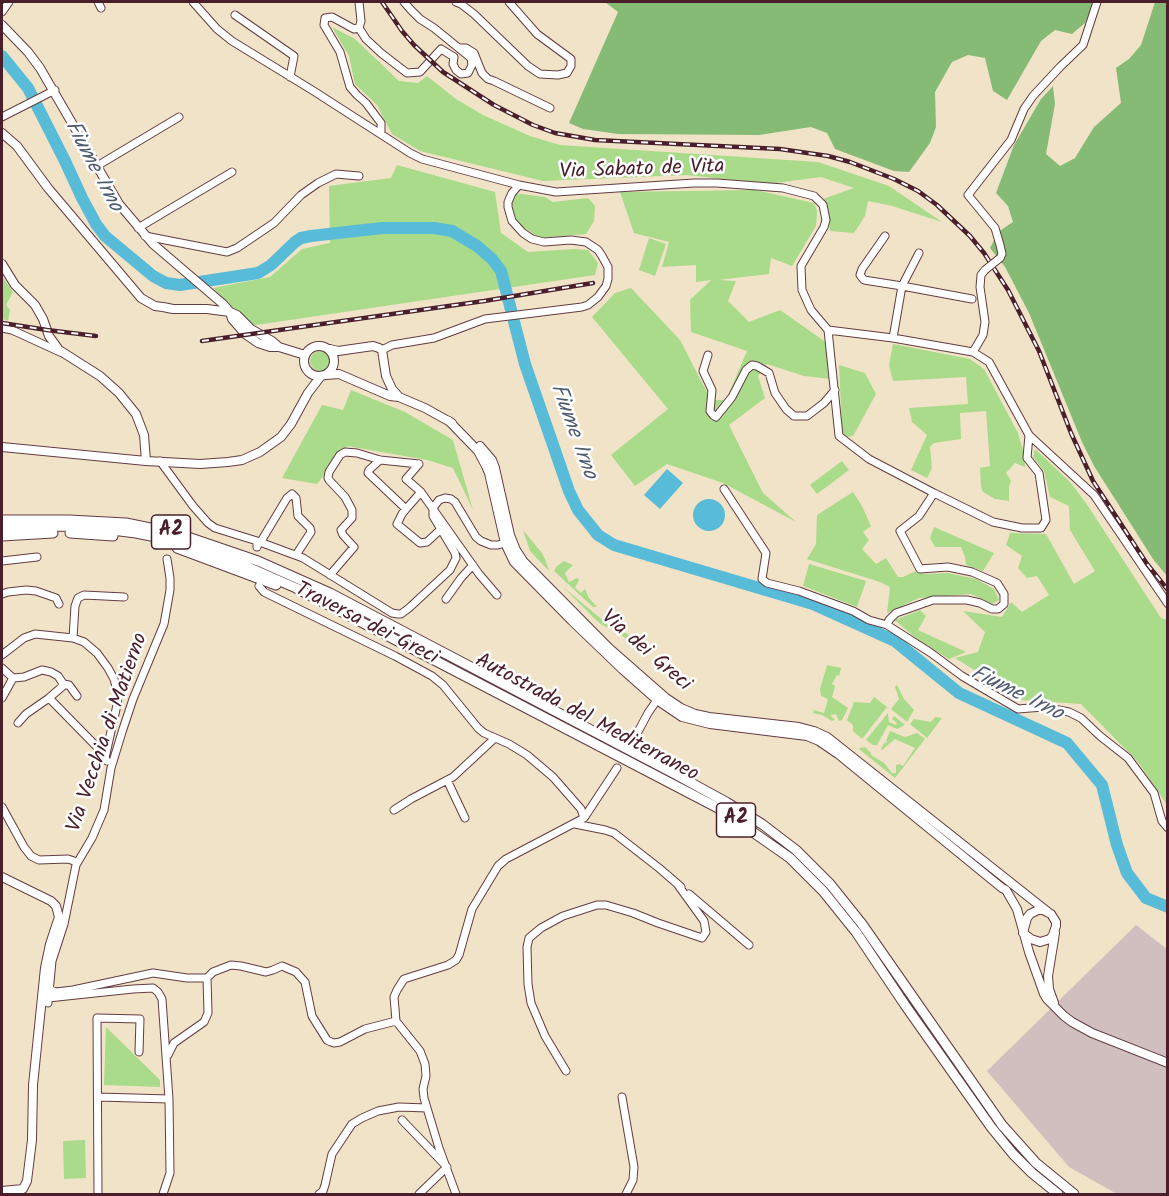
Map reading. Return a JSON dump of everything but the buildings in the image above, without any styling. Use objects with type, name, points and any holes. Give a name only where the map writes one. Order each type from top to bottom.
[{"type":"highway","points":[[2,514],[109,516],[160,524],[255,554],[294,571],[330,593]]},
{"type":"highway","name":"A2","points":[[2,520],[126,523],[161,530],[189,537],[258,561],[330,593]]},
{"type":"highway","points":[[2,528],[60,526],[96,528],[159,537],[216,554],[296,588]]},
{"type":"highway","name":"A2","points":[[2,536],[59,532],[131,537],[170,545],[276,585],[296,588]]},
{"type":"highway","name":"Autostrada del Mediterraneo","points":[[296,588],[720,809],[789,858],[823,891],[856,932],[905,1005],[1012,1154],[1058,1194]]},
{"type":"highway","name":"Autostrada del Mediterraneo","points":[[330,593],[726,802],[762,824],[796,850],[830,884],[862,924],[1002,1125],[1036,1163],[1074,1194]]},
{"type":"main road","points":[[2,25],[28,52],[54,90],[119,204],[145,236],[223,304],[245,334],[258,343],[305,355]]},
{"type":"main road","points":[[2,133],[17,146],[48,188],[141,298],[163,308],[230,312]]},
{"type":"main road","points":[[2,264],[15,285],[35,305],[49,336],[59,350],[100,376],[119,393],[136,414],[144,435],[146,461]]},
{"type":"main road","points":[[324,375],[317,376],[308,372],[304,364],[307,350],[316,345],[335,351],[373,346],[382,350],[386,376],[399,397]]},
{"type":"main road","points":[[2,447],[200,464],[242,460],[270,446],[286,431],[316,380],[332,370],[334,355],[330,349]]},
{"type":"main road","name":"Via dei Greci","points":[[324,375],[335,374],[390,396],[399,397],[458,425],[468,433],[492,460],[513,544],[523,561],[609,648],[666,698],[681,708],[702,716],[798,728],[827,736],[1005,884]]},
{"type":"main road","name":"Via dei Greci","points":[[348,378],[378,386],[383,384],[386,376]]},
{"type":"main road","name":"Via dei Greci","points":[[449,421],[478,451],[489,473],[509,554],[519,567],[605,653],[657,700],[682,717],[697,722],[799,734],[819,741],[1005,884]]},
{"type":"main road","points":[[2,877],[51,901],[63,913],[50,944],[45,968],[33,1085],[32,1140],[27,1181],[22,1192],[2,1191]]},
{"type":"main road","points":[[1005,884],[1049,913],[1056,922],[1048,967],[1048,982],[1057,1008]]},
{"type":"main road","points":[[1005,884],[1019,915],[1023,933],[1047,999],[1072,1022],[1092,1033],[1167,1063]]},
{"type":"main road","points":[[1023,933],[1025,922],[1030,914],[1038,910],[1049,913]]},
{"type":"main road","points":[[1023,933],[1040,942],[1050,939],[1056,931]]},
{"type":"street","points":[[2,12],[9,2]]},
{"type":"street","name":"Via Sabato de Vita","points":[[193,2],[222,34],[422,159],[519,185],[555,192],[717,183],[783,188],[814,196],[823,205],[826,220],[801,266],[802,290],[811,310],[828,330]]},
{"type":"street","points":[[359,2],[361,21],[359,28],[366,39],[407,73],[420,72],[441,49],[454,57],[453,64],[456,70],[461,74],[468,73],[472,65],[471,58],[420,19],[404,2]]},
{"type":"street","points":[[456,2],[474,14],[528,66],[540,74],[567,73],[571,66],[571,59],[537,34],[509,2]]},
{"type":"street","points":[[973,352],[983,335],[986,322],[980,280],[985,270],[1002,254],[995,228],[968,195],[1011,140],[1024,109],[1060,67],[1083,45],[1097,2]]},
{"type":"street","points":[[235,15],[294,56],[290,76]]},
{"type":"street","points":[[359,28],[354,29],[332,17],[325,18],[324,25],[340,52],[350,87],[381,123],[381,134]]},
{"type":"street","points":[[460,48],[466,48],[474,53],[482,73],[488,79],[550,108]]},
{"type":"street","points":[[2,117],[54,90]]},
{"type":"street","points":[[97,166],[179,117]]},
{"type":"street","points":[[138,228],[232,172]]},
{"type":"street","points":[[145,236],[227,252],[274,223],[302,195],[318,183],[336,174],[359,176]]},
{"type":"street","points":[[382,350],[392,345],[434,338],[485,319],[572,309],[588,305],[606,286],[609,273],[606,262],[598,250],[586,242],[544,242],[532,238],[519,229],[510,214],[503,181]]},
{"type":"street","points":[[508,202],[519,185]]},
{"type":"street","points":[[885,236],[862,270],[861,278],[972,299]]},
{"type":"street","points":[[174,241],[168,254],[181,264],[186,273]]},
{"type":"street","points":[[893,338],[903,286],[919,253]]},
{"type":"street","points":[[2,328],[12,330],[64,354]]},
{"type":"street","points":[[1029,435],[1028,458],[1039,473],[1046,520],[1041,528],[1022,528],[993,522],[934,493],[869,459],[839,436],[828,330],[893,338],[973,352],[989,362],[1029,435],[1094,495],[1167,604]]},
{"type":"street","points":[[708,355],[703,371],[712,390],[710,411],[716,417],[732,397],[746,370],[752,364],[769,373],[775,393],[794,417],[807,416],[824,403],[834,390]]},
{"type":"street","points":[[330,575],[354,548],[341,530],[352,518],[352,510],[345,497],[329,480],[329,472],[340,455],[345,452],[357,453],[380,460],[419,464],[406,478],[421,492],[485,583],[497,595]]},
{"type":"street","points":[[380,460],[368,473],[406,509]]},
{"type":"street","points":[[160,461],[193,506],[215,528],[296,555],[392,613],[401,614],[409,608],[453,566],[455,553],[433,516],[433,508],[439,500],[445,498],[455,502],[476,537],[481,541],[491,545],[505,543]]},
{"type":"street","points":[[724,489],[766,553],[762,579],[767,583],[800,591],[853,611],[869,620],[887,625],[931,652],[962,676],[1018,709],[1043,707],[1069,712],[1081,718],[1128,758],[1154,793],[1162,821],[1167,828]]},
{"type":"street","points":[[421,492],[397,524],[420,543],[428,542],[441,529]]},
{"type":"street","points":[[887,625],[896,613],[933,600],[966,600],[992,609],[998,609],[1004,604],[1004,594],[997,583],[972,572],[948,567],[920,569],[900,531],[919,516],[934,493]]},
{"type":"street","points":[[258,544],[287,498],[292,494],[296,498],[298,516],[311,532],[296,555]]},
{"type":"street","points":[[2,561],[37,557]]},
{"type":"street","name":"Via Vecchia di Matierno","points":[[166,1057],[162,999],[155,989],[133,988],[48,1000],[52,961],[77,862],[92,838],[104,810],[111,768],[134,699],[164,624],[170,590],[167,559]]},
{"type":"street","points":[[446,599],[473,565]]},
{"type":"street","name":"Traversa dei Greci","points":[[259,586],[270,595],[432,676],[443,685],[473,724],[484,733],[527,755],[553,777],[581,809],[584,818]]},
{"type":"street","points":[[2,594],[26,590],[36,591],[56,598],[59,604]]},
{"type":"street","points":[[73,638],[75,606],[78,598],[84,595],[124,597]]},
{"type":"street","points":[[2,655],[30,635],[73,638],[84,642],[97,653],[114,679],[118,694],[105,758]]},
{"type":"street","points":[[2,668],[13,678]]},
{"type":"street","points":[[13,678],[45,670],[54,673],[64,684],[69,685],[77,696]]},
{"type":"street","points":[[2,698],[13,678]]},
{"type":"street","points":[[18,723],[64,684]]},
{"type":"street","points":[[49,698],[99,749],[111,768]]},
{"type":"street","points":[[632,743],[657,700]]},
{"type":"street","points":[[394,810],[453,777],[495,738]]},
{"type":"street","points":[[456,1194],[427,1108],[423,1089],[426,1076],[425,1065],[420,1051],[396,1021],[394,997],[404,979],[448,965],[456,960],[472,909],[498,866],[506,859],[584,818],[617,768]]},
{"type":"street","points":[[447,780],[465,818]]},
{"type":"street","points":[[2,807],[31,856],[39,860],[77,862]]},
{"type":"street","points":[[575,824],[614,833],[749,945]]},
{"type":"street","points":[[567,1071],[545,1036],[531,1003],[527,947],[530,938],[541,928],[563,916],[606,905],[702,938],[706,932],[704,921],[678,885]]},
{"type":"street","points":[[49,989],[56,992],[73,990],[153,973],[187,978],[207,978],[213,972],[231,965],[266,972],[282,966],[301,976],[305,982],[312,1016],[327,1040],[334,1043],[340,1042],[365,1029],[396,1021]]},
{"type":"street","points":[[163,1194],[170,1173],[166,1057],[174,1043],[204,1022],[208,1013],[207,978]]},
{"type":"street","points":[[98,1194],[97,1018],[140,1019],[139,1052]]},
{"type":"street","points":[[98,1097],[169,1099]]},
{"type":"street","points":[[622,1097],[634,1167],[633,1180],[626,1194]]},
{"type":"street","points":[[319,1194],[325,1185],[332,1154],[352,1124],[378,1111],[399,1107],[427,1108]]},
{"type":"street","points":[[402,1120],[447,1167]]},
{"type":"street","points":[[419,1194],[447,1167]]},
{"type":"shaded area","points":[[1136,925],[1167,949],[1167,1194],[1117,1194],[1069,1167],[987,1071]]},
{"type":"green space","points":[[605,2],[1094,2],[1085,23],[1072,34],[1055,30],[1041,41],[1007,100],[993,91],[985,58],[968,55],[952,62],[935,92],[936,127],[930,143],[909,172],[894,171],[835,149],[827,133],[811,127],[759,135],[618,134],[583,129],[569,123],[618,12]]},
{"type":"green space","points":[[1155,2],[1167,2],[1167,576],[1153,559],[1094,466],[1029,313],[1005,267],[990,248],[998,232],[1013,222],[1008,206],[996,193],[1014,145],[1041,99],[1053,86],[1055,104],[1046,154],[1060,166],[1075,158],[1094,127],[1121,103],[1116,68],[1129,59],[1141,45]]},
{"type":"green space","points":[[332,27],[355,39],[399,81],[418,83],[427,76],[456,99],[483,115],[530,136],[560,145],[818,162],[889,186],[942,222],[868,201],[865,216],[854,233],[830,231],[823,199],[854,188],[821,177],[768,184],[687,175],[543,181],[420,151],[392,134],[377,105],[355,84],[349,56]]},
{"type":"green space","points":[[397,165],[495,192],[501,233],[528,252],[588,250],[598,263],[595,275],[249,326],[213,288],[270,277],[302,249],[330,243],[329,186],[391,178]]},
{"type":"green space","points":[[755,190],[814,203],[817,211],[816,226],[792,266],[771,258],[769,274],[718,280],[736,281],[728,301],[749,322],[780,310],[827,343],[831,379],[804,376],[767,364],[758,376],[765,398],[729,425],[763,493],[796,522],[723,483],[667,464],[635,486],[611,455],[668,409],[592,317],[615,293],[631,288],[680,340],[711,400],[726,400],[747,351],[691,332],[690,300],[711,280],[696,282],[696,265],[662,267],[669,242],[634,233],[620,192]]},
{"type":"green space","points":[[514,194],[545,197],[553,202],[588,198],[595,206],[594,221],[586,234],[539,238],[515,218],[511,204]]},
{"type":"green space","points":[[649,238],[666,244],[655,276],[639,270]]},
{"type":"green space","points":[[2,276],[13,292],[6,305],[10,310],[8,321],[2,319]]},
{"type":"green space","points":[[893,344],[970,359],[984,369],[1018,433],[1024,454],[1025,467],[1015,463],[1006,473],[1011,481],[1009,501],[995,499],[983,492],[981,486],[980,468],[990,466],[986,411],[960,413],[961,439],[934,443],[930,447],[932,468],[927,478],[911,470],[927,435],[912,422],[909,408],[968,404],[966,377],[893,381],[889,365]]},
{"type":"green space","points":[[320,351],[327,354],[330,361],[327,368],[320,371],[313,368],[310,361],[313,354]]},
{"type":"green space","points":[[839,365],[865,373],[876,394],[853,436],[845,437],[842,430]]},
{"type":"green space","points":[[351,390],[405,412],[453,440],[473,510],[453,468],[427,460],[347,446],[317,484],[282,478],[322,405],[343,410]]},
{"type":"green space","points":[[1035,449],[1070,482],[1161,618],[1167,620],[1167,805],[1138,762],[1081,704],[1022,700],[955,658],[978,652],[985,632],[963,611],[1002,617],[1011,602],[1022,612],[1049,595],[1037,576],[1027,578],[1018,568],[1022,556],[1006,545],[1010,533],[1046,534],[1074,584],[1095,571],[1070,530],[1069,506],[1050,497],[1044,471],[1033,457]]},
{"type":"green space","points":[[842,461],[849,470],[817,494],[810,485]]},
{"type":"green space","points":[[853,492],[871,526],[863,532],[869,540],[862,549],[876,564],[886,558],[898,577],[916,571],[924,574],[948,573],[976,579],[994,589],[999,600],[992,604],[971,594],[919,598],[887,613],[890,587],[807,559],[816,544],[817,515]]},
{"type":"green space","points":[[934,527],[994,553],[983,571],[966,565],[961,547],[935,547],[930,538]]},
{"type":"green space","points":[[523,530],[542,553],[549,571],[530,551]]},
{"type":"green space","points":[[564,561],[573,565],[565,573],[569,582],[577,578],[579,580],[575,588],[581,593],[585,589],[597,607],[593,607],[554,571]]},
{"type":"green space","points":[[809,564],[866,581],[857,607],[803,586]]},
{"type":"green space","points":[[563,587],[611,627],[638,640],[634,645],[616,631],[602,625]]},
{"type":"green space","points":[[920,610],[926,616],[918,630],[966,652],[949,659],[917,639],[895,620]]},
{"type":"green space","points":[[827,665],[841,668],[839,676],[837,675],[832,684],[835,686],[832,697],[848,708],[842,720],[839,721],[836,714],[830,715],[835,720],[832,721],[813,713],[814,710],[824,713],[828,699],[821,696],[820,689]]},
{"type":"green space","points":[[897,685],[904,699],[914,710],[907,722],[891,709],[899,699],[895,687]]},
{"type":"green space","points":[[874,697],[887,707],[862,739],[853,731],[853,725],[847,720],[854,702],[870,703]]},
{"type":"green space","points":[[888,713],[889,722],[896,725],[897,723],[892,719],[894,716],[905,725],[897,729],[888,725],[877,745],[873,745],[866,740]]},
{"type":"green space","points":[[935,717],[942,718],[927,738],[910,724],[914,719],[931,722]]},
{"type":"green space","points":[[890,731],[905,737],[917,733],[925,739],[895,778],[859,749],[865,747],[892,773],[896,773],[896,765],[903,766],[915,748],[895,739],[882,750],[885,742],[887,743]]},
{"type":"green space","points":[[106,1027],[160,1080],[160,1087],[104,1085]]},
{"type":"green space","points":[[85,1140],[86,1178],[64,1179],[63,1141]]},
{"type":"water","points":[[667,469],[683,483],[660,509],[644,495]]},
{"type":"water","points":[[709,499],[720,504],[725,515],[720,526],[709,531],[698,526],[693,515],[698,504]]},
{"type":"waterway","name":"Fiume Irno","points":[[2,56],[28,88],[96,224],[105,236],[153,276],[166,283],[180,285],[258,273],[271,265],[295,242],[311,236],[382,228],[434,228],[452,231],[477,246],[492,259],[501,271],[525,364],[569,491],[578,510],[598,535],[614,545],[813,604],[895,641],[959,693],[1067,743],[1102,785],[1117,845],[1127,873],[1146,898],[1168,907]]},
{"type":"railway","points":[[382,2],[414,45],[443,72],[494,105],[533,125],[555,133],[595,140],[780,149],[828,156],[894,179],[918,191],[937,205],[970,236],[1008,290],[1039,351],[1071,433],[1093,481],[1147,564],[1168,590]]},
{"type":"railway","points":[[202,341],[484,301],[593,283]]},
{"type":"railway","points":[[2,323],[96,336]]}]
